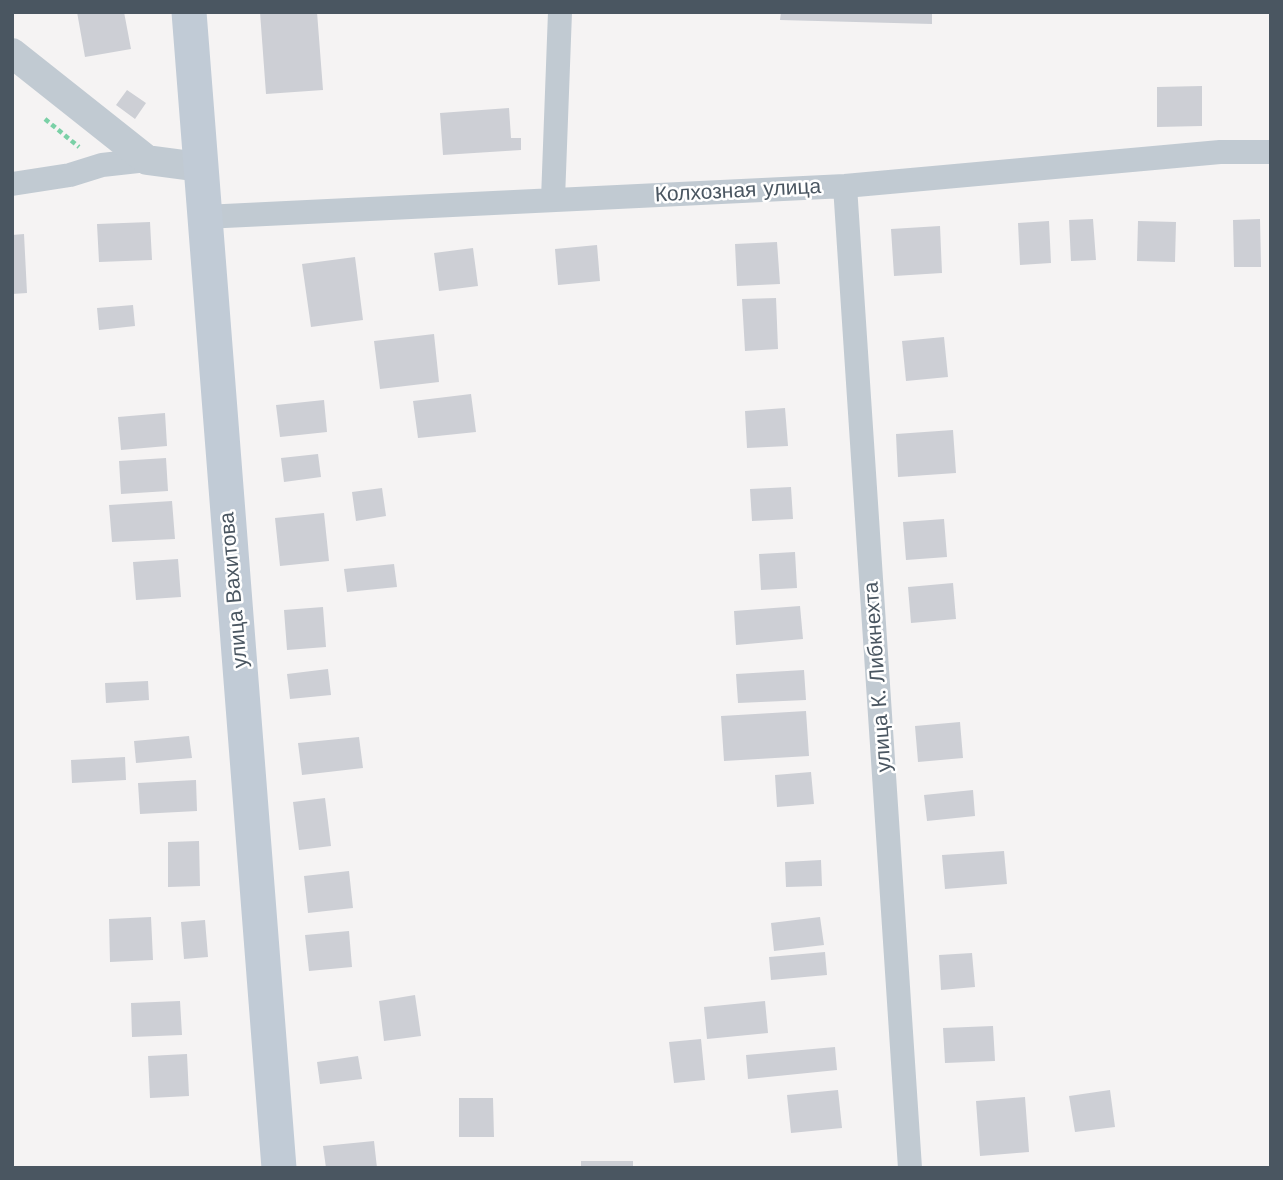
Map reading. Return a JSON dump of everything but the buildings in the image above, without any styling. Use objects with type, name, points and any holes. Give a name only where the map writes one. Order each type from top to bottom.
[{"type":"main road","name":"улица Вахитова","points":[[189,12],[279,1168]]},
{"type":"street","points":[[552,199],[560,12]]},
{"type":"street","points":[[12,53],[147,160]]},
{"type":"street","name":"Колхозная улица","points":[[204,217],[845,186],[1220,152],[1271,152]]},
{"type":"street","points":[[12,184],[70,175],[102,165],[147,160],[200,167]]},
{"type":"street","name":"улица К. Либкнехта","points":[[845,186],[910,1168]]},
{"type":"path","points":[[42,116],[102,165]]}]
